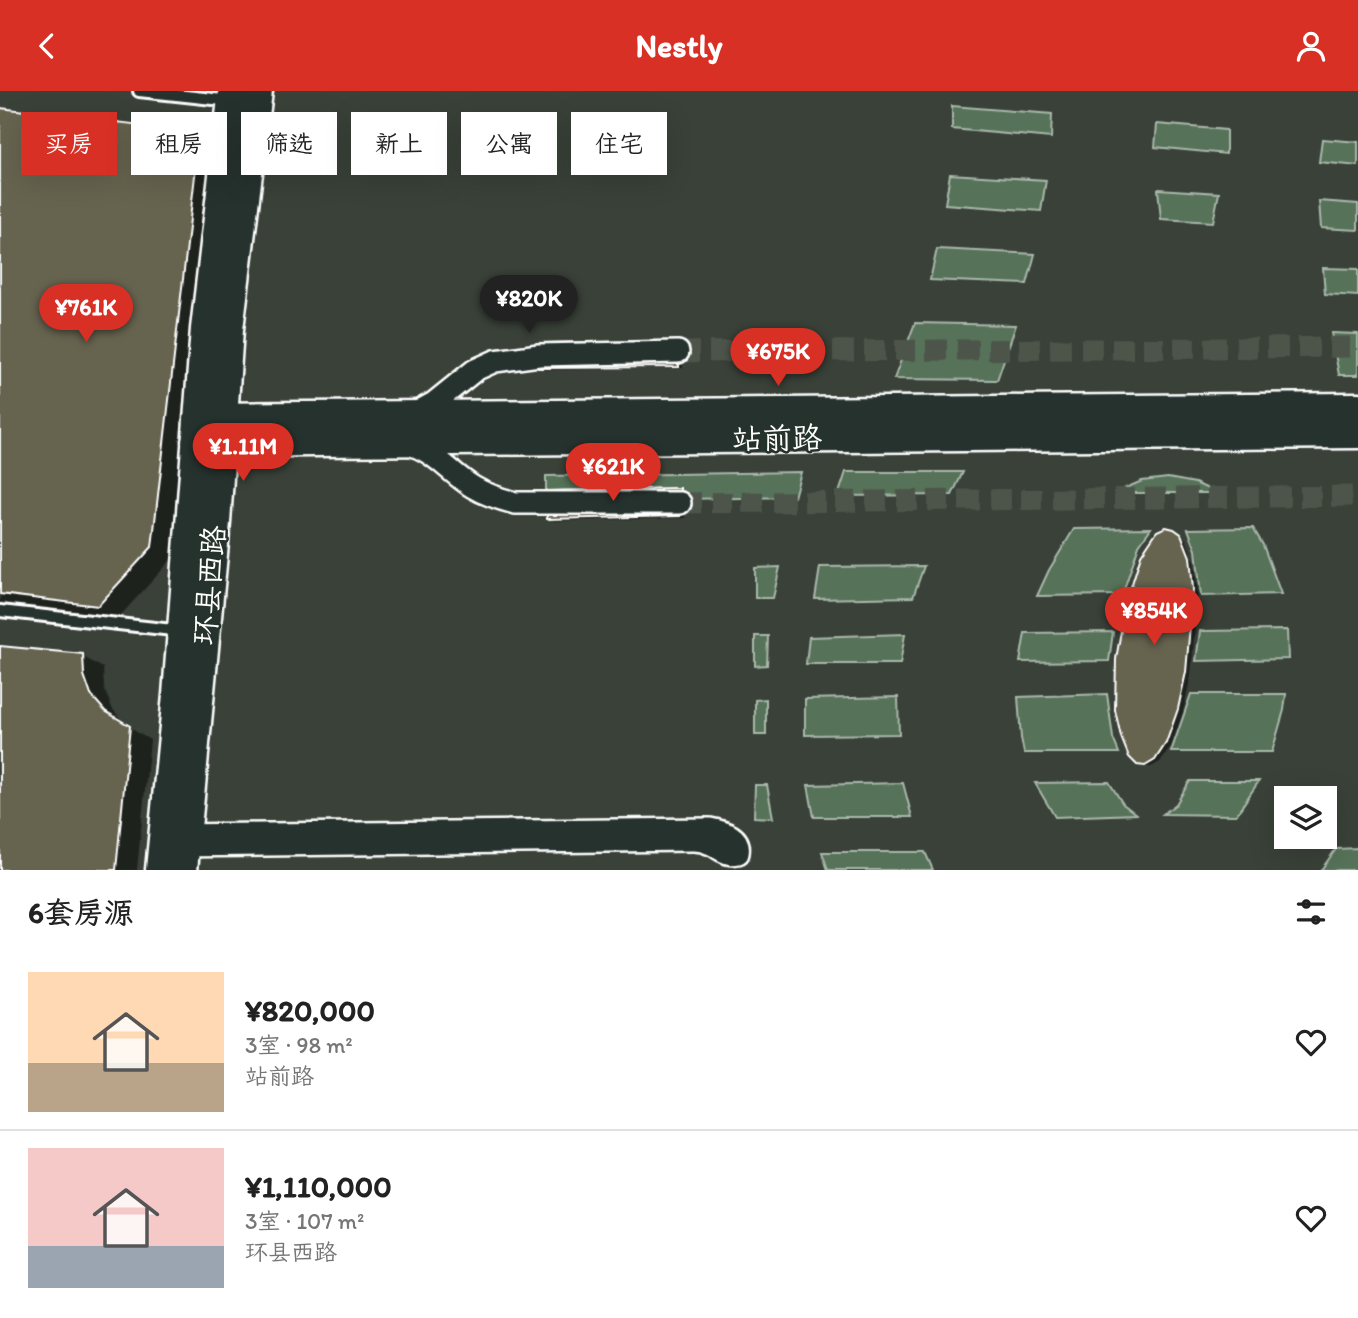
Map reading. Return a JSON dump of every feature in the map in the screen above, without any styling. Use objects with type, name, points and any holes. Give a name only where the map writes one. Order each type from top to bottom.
[{"type":"street","name":"环县西路","points":[[174,850],[210,430],[206,329],[245,97]]},
{"type":"street","points":[[678,352],[539,355],[505,359],[475,370],[402,429],[420,447],[474,488],[515,503],[680,503]]},
{"type":"street","name":"站前路","points":[[402,429],[1358,408]]},
{"type":"street","name":"站前路","points":[[210,430],[1358,433]]},
{"type":"street","points":[[710,829],[730,835],[737,839],[740,846],[738,853],[733,855],[711,844],[693,840],[174,850],[710,829]]},
{"type":"lane","points":[[139,91],[245,97]]},
{"type":"lane","points":[[0,611],[194,632]]},
{"type":"green space","points":[[952,106],[1052,114],[1051,138],[952,129]]},
{"type":"green space","points":[[1157,124],[1226,130],[1226,154],[1155,147]]},
{"type":"green space","points":[[1322,139],[1358,142],[1358,166],[1319,162]]},
{"type":"green space","points":[[950,174],[1046,180],[1041,211],[945,204]]},
{"type":"green space","points":[[1158,189],[1219,193],[1213,222],[1161,219]]},
{"type":"green space","points":[[1319,201],[1358,204],[1358,230],[1321,228]]},
{"type":"green space","points":[[937,249],[1035,254],[1027,284],[930,280]]},
{"type":"green space","points":[[1323,268],[1358,269],[1358,296],[1325,294]]},
{"type":"green space","points":[[915,323],[1016,325],[997,380],[894,379]]},
{"type":"green space","points":[[1331,333],[1358,334],[1358,375],[1339,375]]},
{"type":"green space","points":[[801,472],[794,497],[680,499],[679,488],[546,491],[546,476]]},
{"type":"green space","points":[[846,472],[963,472],[952,495],[838,496]]},
{"type":"green space","points":[[1168,478],[1195,483],[1217,493],[1114,493],[1142,481]]},
{"type":"green space","points":[[1151,528],[1139,545],[1122,595],[1037,596],[1074,529]]},
{"type":"green space","points":[[1253,528],[1263,545],[1281,594],[1201,596],[1196,550],[1188,529]]},
{"type":"green space","points":[[924,566],[913,597],[815,599],[820,567]]},
{"type":"green space","points":[[780,567],[773,598],[755,598],[755,568]]},
{"type":"green space","points":[[1287,630],[1288,659],[1196,661],[1200,631]]},
{"type":"green space","points":[[1113,632],[1109,661],[1020,662],[1025,633]]},
{"type":"green space","points":[[905,634],[900,664],[806,664],[809,637]]},
{"type":"green space","points":[[755,636],[768,636],[767,665],[755,666]]},
{"type":"green space","points":[[1107,694],[1113,738],[1119,753],[1024,753],[1018,697]]},
{"type":"green space","points":[[1191,694],[1286,694],[1272,752],[1171,752]]},
{"type":"green space","points":[[898,697],[899,734],[805,735],[805,699]]},
{"type":"green space","points":[[766,699],[766,735],[755,735],[755,700]]},
{"type":"green space","points":[[1190,781],[1259,781],[1236,815],[1163,814],[1176,804]]},
{"type":"green space","points":[[1109,782],[1123,804],[1136,814],[1055,817],[1035,783]]},
{"type":"green space","points":[[903,783],[912,817],[814,817],[808,785]]},
{"type":"green space","points":[[755,785],[767,785],[773,818],[754,817]]},
{"type":"green space","points":[[1358,848],[1358,870],[1321,870],[1337,849]]},
{"type":"green space","points":[[822,852],[925,852],[933,870],[828,870]]},
{"type":"building","points":[[0,108],[33,112],[21,112],[21,175],[117,175],[117,122],[131,124],[131,175],[195,175],[152,547],[98,606],[0,594]]},
{"type":"building","points":[[678,341],[679,367],[538,368],[537,343]]},
{"type":"building","points":[[680,488],[680,516],[547,519],[546,491]]},
{"type":"building","points":[[1166,527],[1181,534],[1190,557],[1193,589],[1186,672],[1178,709],[1166,743],[1155,760],[1145,766],[1137,765],[1129,757],[1121,737],[1115,710],[1116,659],[1126,603],[1141,555],[1157,531]]},
{"type":"building","points":[[0,646],[83,654],[84,675],[91,695],[105,711],[130,726],[116,870],[0,870]]},
{"type":"tunnel","points":[[678,352],[1358,347]]},
{"type":"tunnel","points":[[680,503],[1358,496]]}]
